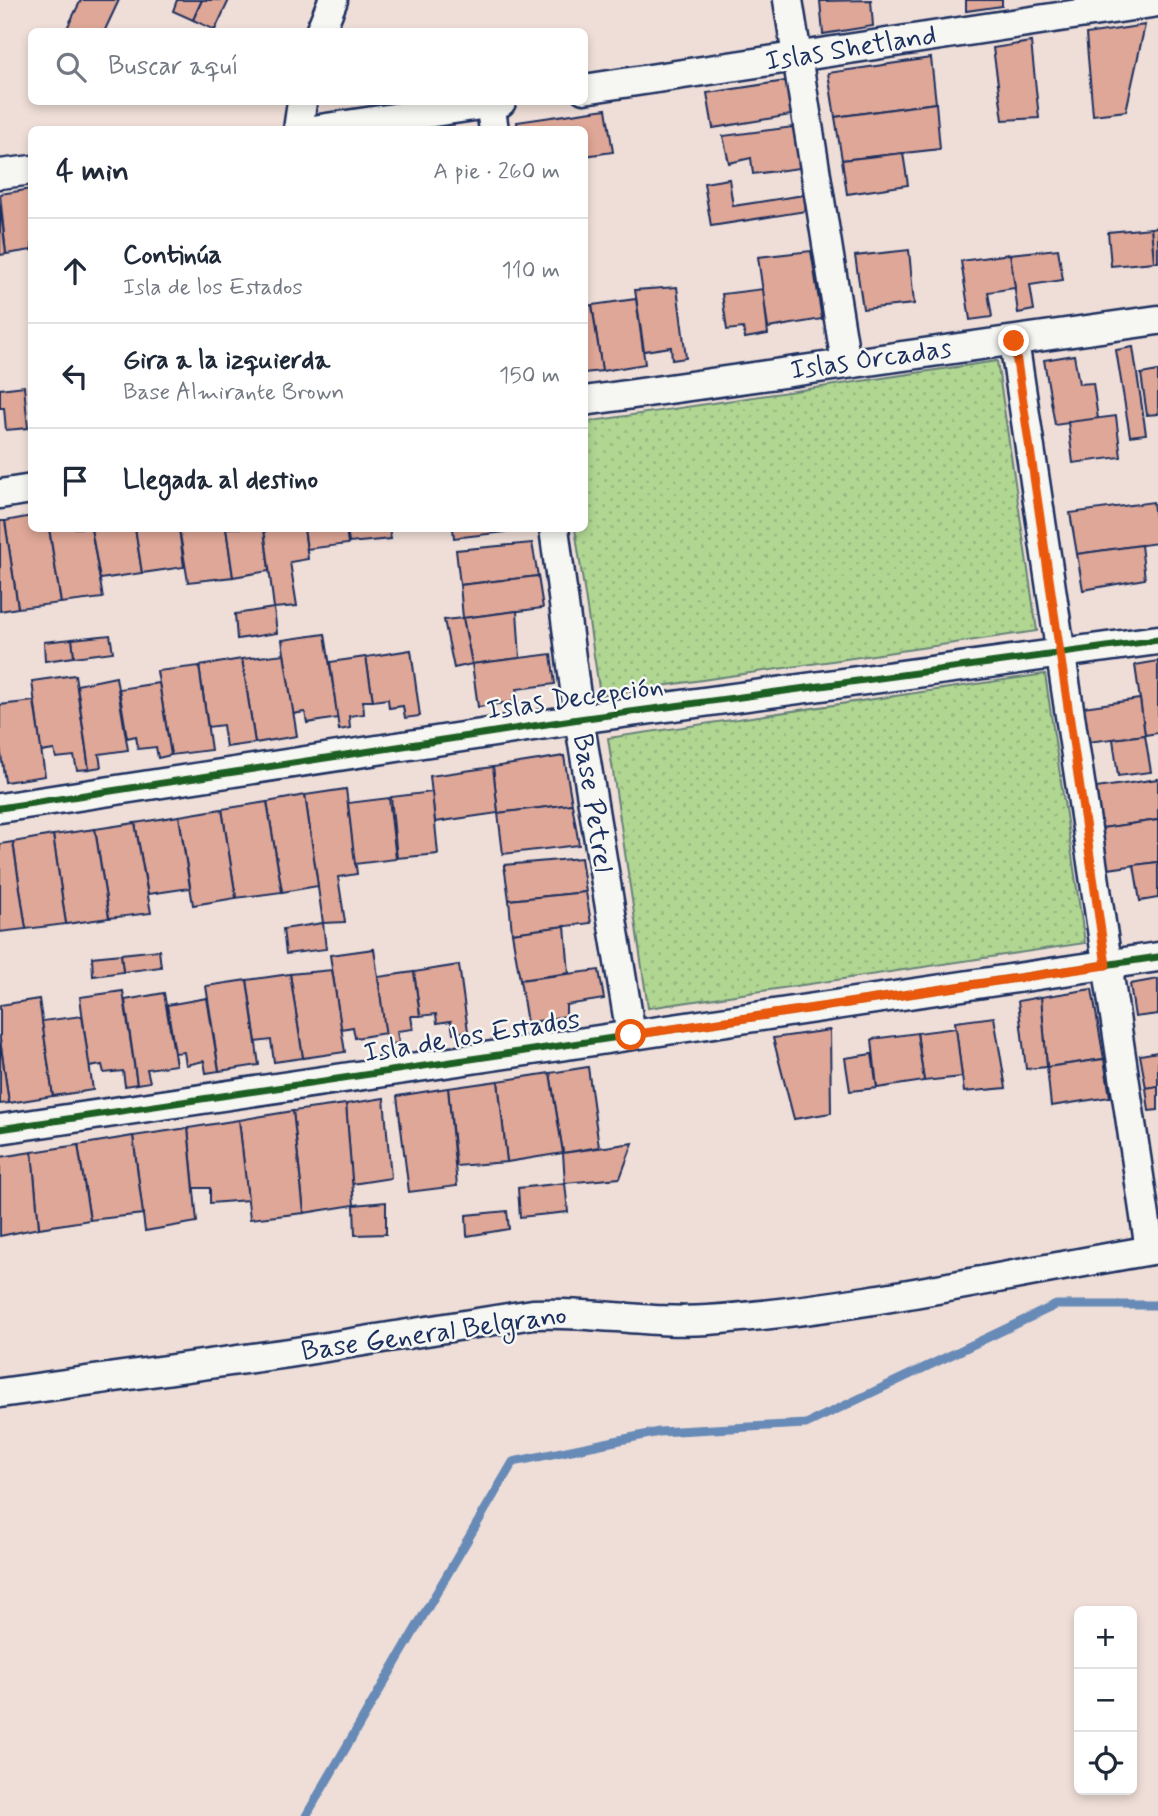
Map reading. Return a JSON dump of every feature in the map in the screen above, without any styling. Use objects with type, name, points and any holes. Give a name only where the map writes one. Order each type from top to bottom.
[{"type":"street","points":[[322,28],[333,0]]},
{"type":"street","points":[[788,0],[846,363]]},
{"type":"street","name":"Islas Shetland","points":[[588,88],[1158,2]]},
{"type":"street","points":[[299,126],[302,105]]},
{"type":"street","points":[[351,126],[495,111]]},
{"type":"street","points":[[0,174],[28,170]]},
{"type":"street","name":"Islas Orcadas","points":[[588,400],[1158,320]]},
{"type":"street","points":[[1014,341],[1106,965],[1154,1249]]},
{"type":"street","points":[[0,494],[28,490]]},
{"type":"street","name":"Base Petrel","points":[[555,532],[579,719],[631,1035]]},
{"type":"street","name":"Islas Decepción","points":[[0,808],[579,719],[1158,640]]},
{"type":"street","name":"Isla de los Estados","points":[[0,1129],[1158,957]]},
{"type":"street","name":"Base General Belgrano","points":[[0,1394],[276,1355],[533,1314],[566,1312],[661,1320],[706,1320],[810,1309],[1154,1249]]},
{"type":"green space","points":[[997,361],[1037,631],[600,695],[575,532],[588,532],[588,422]]},
{"type":"green space","points":[[1045,674],[1085,943],[648,1008],[608,738]]},
{"type":"building","points":[[81,0],[119,0],[106,28],[67,28]]},
{"type":"building","points":[[177,0],[202,0],[193,20],[173,11]]},
{"type":"building","points":[[202,0],[229,0],[216,28],[193,20]]},
{"type":"building","points":[[871,0],[873,26],[823,34],[820,1]]},
{"type":"building","points":[[966,0],[1002,0],[1002,6],[966,11]]},
{"type":"building","points":[[1145,25],[1126,111],[1093,115],[1086,34]]},
{"type":"building","points":[[1031,42],[1039,118],[1003,120],[993,48]]},
{"type":"building","points":[[931,58],[936,103],[835,117],[828,73]]},
{"type":"building","points":[[786,81],[791,115],[713,128],[707,93]]},
{"type":"building","points":[[936,103],[940,149],[842,160],[835,117]]},
{"type":"building","points":[[606,109],[613,152],[588,155],[588,126],[518,126],[517,122]]},
{"type":"building","points":[[793,127],[800,168],[753,174],[751,158],[729,163],[723,136]]},
{"type":"building","points":[[903,153],[908,185],[847,194],[842,160]]},
{"type":"building","points":[[729,179],[733,206],[804,195],[806,211],[711,226],[704,183]]},
{"type":"building","points":[[28,190],[28,251],[6,254],[0,194]]},
{"type":"building","points":[[0,204],[6,254],[0,255]]},
{"type":"building","points":[[1158,227],[1158,262],[1154,262],[1151,228]]},
{"type":"building","points":[[1151,228],[1154,262],[1111,266],[1108,232]]},
{"type":"building","points":[[1058,249],[1063,280],[1030,285],[1034,310],[1018,313],[1010,254]]},
{"type":"building","points":[[909,250],[914,304],[863,309],[855,256]]},
{"type":"building","points":[[811,251],[822,319],[768,328],[758,257]]},
{"type":"building","points":[[1010,254],[1015,288],[988,292],[992,317],[970,320],[961,261]]},
{"type":"building","points":[[677,287],[686,358],[672,360],[671,347],[644,351],[635,290]]},
{"type":"building","points":[[763,289],[768,334],[745,338],[743,328],[727,330],[722,294]]},
{"type":"building","points":[[636,299],[645,364],[602,371],[592,305]]},
{"type":"building","points":[[592,305],[602,371],[588,373],[588,306]]},
{"type":"building","points":[[1133,347],[1146,434],[1130,436],[1116,350]]},
{"type":"building","points":[[1074,355],[1079,384],[1093,383],[1098,419],[1055,425],[1044,360]]},
{"type":"building","points":[[1158,371],[1158,414],[1147,415],[1141,374]]},
{"type":"building","points":[[24,386],[28,428],[6,430],[4,408],[0,408],[0,389]]},
{"type":"building","points":[[1116,416],[1121,457],[1073,463],[1068,422]]},
{"type":"building","points":[[1153,502],[1158,543],[1077,554],[1070,513]]},
{"type":"building","points":[[28,517],[28,532],[50,532],[61,603],[18,608],[5,521]]},
{"type":"building","points":[[0,521],[5,521],[18,608],[0,611]]},
{"type":"building","points":[[50,532],[92,532],[103,598],[61,603]]},
{"type":"building","points":[[92,532],[136,532],[142,573],[100,579]]},
{"type":"building","points":[[136,532],[180,532],[184,567],[142,573]]},
{"type":"building","points":[[180,532],[227,532],[233,577],[188,582]]},
{"type":"building","points":[[227,532],[264,532],[269,571],[233,577]]},
{"type":"building","points":[[264,532],[305,532],[308,559],[290,562],[297,606],[274,608]]},
{"type":"building","points":[[305,532],[346,532],[348,544],[307,549]]},
{"type":"building","points":[[348,532],[390,532],[391,539],[349,543]]},
{"type":"building","points":[[453,532],[505,532],[454,538]]},
{"type":"building","points":[[532,543],[538,576],[460,585],[456,550]]},
{"type":"building","points":[[1141,545],[1145,579],[1083,590],[1077,554]]},
{"type":"building","points":[[538,576],[543,608],[463,618],[460,585]]},
{"type":"building","points":[[274,608],[277,633],[237,639],[235,614]]},
{"type":"building","points":[[517,611],[520,658],[472,664],[463,618]]},
{"type":"building","points":[[463,618],[472,664],[454,668],[444,620]]},
{"type":"building","points":[[325,634],[338,718],[307,723],[305,712],[293,714],[282,640]]},
{"type":"building","points":[[110,635],[113,652],[74,657],[72,639]]},
{"type":"building","points":[[72,639],[74,657],[45,661],[44,642]]},
{"type":"building","points":[[411,650],[420,716],[405,718],[403,706],[389,708],[388,699],[373,701],[366,657]]},
{"type":"building","points":[[284,654],[297,736],[255,743],[242,659]]},
{"type":"building","points":[[551,654],[555,684],[517,689],[518,701],[478,707],[472,664]]},
{"type":"building","points":[[366,657],[373,701],[363,701],[364,714],[349,716],[350,728],[339,730],[330,662]]},
{"type":"building","points":[[242,659],[255,743],[226,747],[223,725],[208,727],[199,666]]},
{"type":"building","points":[[1158,661],[1158,733],[1145,735],[1135,665]]},
{"type":"building","points":[[199,666],[211,750],[171,755],[157,671]]},
{"type":"building","points":[[75,675],[89,769],[77,770],[74,756],[56,758],[54,750],[41,752],[32,681]]},
{"type":"building","points":[[116,677],[128,750],[99,754],[101,767],[89,769],[77,685]]},
{"type":"building","points":[[159,683],[171,755],[158,758],[156,747],[138,749],[136,736],[127,738],[119,689]]},
{"type":"building","points":[[1140,699],[1145,735],[1088,742],[1083,707]]},
{"type":"building","points":[[34,701],[45,776],[5,782],[0,747],[0,705]]},
{"type":"building","points":[[1145,735],[1151,772],[1118,776],[1113,739]]},
{"type":"building","points":[[564,756],[572,804],[498,813],[493,767]]},
{"type":"building","points":[[493,767],[498,813],[435,822],[430,776]]},
{"type":"building","points":[[1158,779],[1158,820],[1102,828],[1096,788]]},
{"type":"building","points":[[346,789],[357,874],[338,877],[345,922],[323,923],[305,795]]},
{"type":"building","points":[[432,792],[438,854],[397,858],[391,797]]},
{"type":"building","points":[[305,795],[318,886],[282,892],[267,802]]},
{"type":"building","points":[[389,798],[396,859],[355,864],[348,803]]},
{"type":"building","points":[[267,802],[282,892],[236,898],[222,809]]},
{"type":"building","points":[[572,804],[579,845],[503,854],[498,813]]},
{"type":"building","points":[[222,809],[236,898],[193,905],[179,816]]},
{"type":"building","points":[[179,816],[190,888],[148,894],[135,823]]},
{"type":"building","points":[[1158,820],[1158,862],[1108,869],[1102,828]]},
{"type":"building","points":[[135,823],[151,913],[109,918],[95,829]]},
{"type":"building","points":[[95,829],[109,918],[66,924],[53,835]]},
{"type":"building","points":[[53,835],[66,924],[26,929],[13,842]]},
{"type":"building","points":[[13,842],[26,929],[0,932],[0,844]]},
{"type":"building","points":[[581,858],[586,892],[509,900],[504,865]]},
{"type":"building","points":[[1158,862],[1158,898],[1140,901],[1134,865]]},
{"type":"building","points":[[586,892],[591,923],[512,933],[509,900]]},
{"type":"building","points":[[323,923],[326,949],[286,954],[283,929]]},
{"type":"building","points":[[565,926],[569,973],[520,980],[512,933]]},
{"type":"building","points":[[374,949],[386,1033],[355,1038],[353,1027],[341,1029],[330,955]]},
{"type":"building","points":[[159,950],[161,967],[123,972],[121,954]]},
{"type":"building","points":[[121,954],[123,972],[93,976],[92,957]]},
{"type":"building","points":[[459,965],[468,1031],[453,1033],[451,1021],[437,1023],[436,1014],[420,1016],[414,972]]},
{"type":"building","points":[[332,970],[345,1052],[303,1058],[290,974]]},
{"type":"building","points":[[599,970],[604,999],[566,1005],[566,1016],[527,1023],[520,980]]},
{"type":"building","points":[[414,972],[420,1016],[411,1016],[413,1029],[397,1031],[399,1043],[387,1045],[378,977]]},
{"type":"building","points":[[290,974],[303,1058],[274,1062],[271,1040],[256,1042],[247,980]]},
{"type":"building","points":[[1158,979],[1158,1014],[1135,1017],[1130,984]]},
{"type":"building","points":[[247,980],[259,1065],[219,1071],[206,986]]},
{"type":"building","points":[[1092,989],[1104,1059],[1047,1067],[1041,997]]},
{"type":"building","points":[[123,991],[137,1084],[125,1086],[123,1071],[104,1073],[102,1065],[89,1067],[80,997]]},
{"type":"building","points":[[164,993],[176,1065],[147,1069],[150,1082],[137,1084],[125,1000]]},
{"type":"building","points":[[1041,997],[1047,1067],[1026,1069],[1018,1001]]},
{"type":"building","points":[[207,998],[219,1071],[206,1073],[204,1061],[186,1065],[184,1052],[175,1053],[167,1005]]},
{"type":"building","points":[[39,999],[53,1096],[9,1103],[0,1040],[0,1005]]},
{"type":"building","points":[[82,1016],[93,1090],[53,1096],[42,1021]]},
{"type":"building","points":[[994,1017],[1006,1088],[964,1092],[955,1022]]},
{"type":"building","points":[[956,1028],[962,1077],[924,1081],[917,1033]]},
{"type":"building","points":[[830,1030],[831,1113],[794,1119],[773,1038]]},
{"type":"building","points":[[917,1033],[924,1081],[877,1088],[872,1039]]},
{"type":"building","points":[[0,1040],[9,1103],[0,1104]]},
{"type":"building","points":[[1158,1052],[1158,1086],[1146,1088],[1140,1055]]},
{"type":"building","points":[[872,1054],[877,1088],[850,1091],[845,1058]]},
{"type":"building","points":[[1104,1059],[1110,1097],[1051,1106],[1047,1067]]},
{"type":"building","points":[[588,1067],[599,1147],[563,1153],[550,1073]]},
{"type":"building","points":[[550,1073],[563,1153],[507,1162],[498,1081]]},
{"type":"building","points":[[498,1081],[507,1162],[456,1166],[448,1088]]},
{"type":"building","points":[[1158,1086],[1158,1110],[1149,1111],[1146,1088]]},
{"type":"building","points":[[448,1088],[457,1186],[409,1192],[397,1096]]},
{"type":"building","points":[[384,1098],[391,1178],[352,1184],[346,1104]]},
{"type":"building","points":[[346,1104],[354,1205],[304,1213],[293,1111]]},
{"type":"building","points":[[293,1111],[304,1213],[250,1219],[239,1120]]},
{"type":"building","points":[[239,1120],[248,1200],[210,1203],[210,1188],[194,1188],[188,1128]]},
{"type":"building","points":[[188,1128],[197,1222],[145,1231],[133,1136]]},
{"type":"building","points":[[133,1136],[143,1214],[90,1220],[78,1145]]},
{"type":"building","points":[[633,1143],[620,1178],[565,1183],[563,1153]]},
{"type":"building","points":[[78,1145],[90,1220],[39,1228],[32,1152]]},
{"type":"building","points":[[32,1152],[39,1228],[0,1236],[0,1157]]},
{"type":"building","points":[[565,1183],[568,1212],[520,1217],[518,1188]]},
{"type":"building","points":[[386,1202],[386,1234],[355,1235],[354,1205]]},
{"type":"building","points":[[507,1211],[509,1229],[467,1236],[466,1215]]},
{"type":"waterway","points":[[306,1816],[513,1462],[659,1432],[806,1424],[1056,1305],[1158,1305]]},
{"type":"cycle path","points":[[0,808],[579,719],[1158,640]]},
{"type":"cycle path","points":[[0,1129],[1158,957]]},
{"type":"route","points":[[631,1035],[1106,965],[1014,341]]}]
